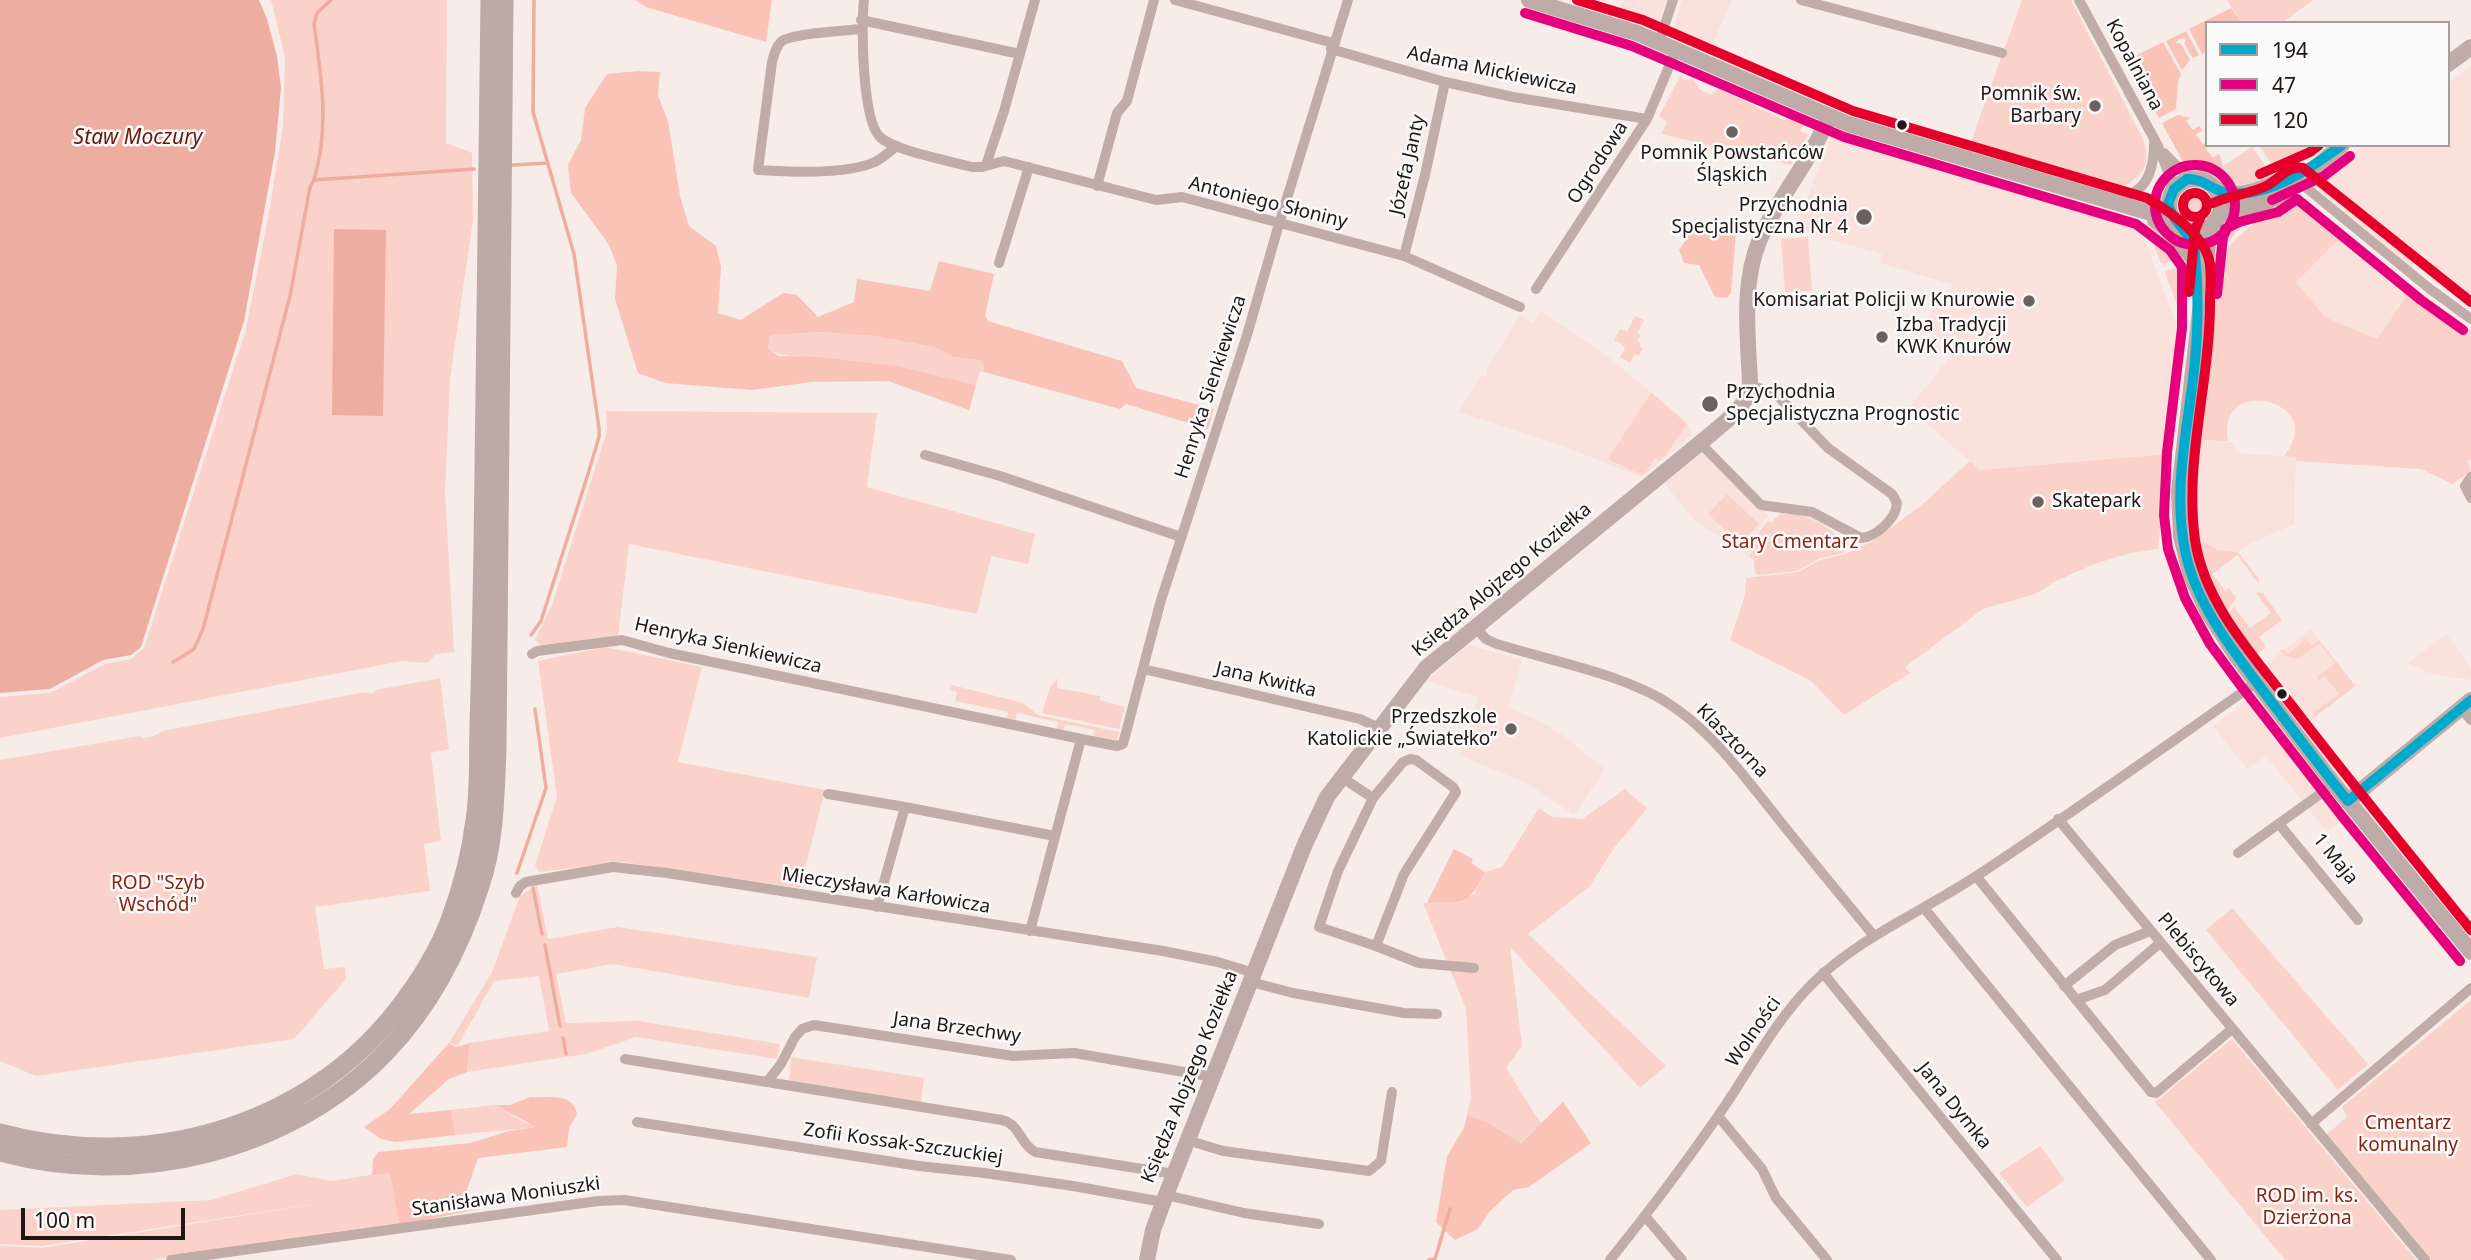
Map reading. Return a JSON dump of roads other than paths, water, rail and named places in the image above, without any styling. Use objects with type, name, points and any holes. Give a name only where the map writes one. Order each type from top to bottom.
[{"type":"highway","points":[[0,1133],[50,1144],[104,1148],[148,1146],[196,1139],[237,1126],[284,1105],[331,1077],[378,1035],[413,990],[450,921],[465,872],[476,817],[481,659],[490,0]]},
{"type":"highway","points":[[0,1152],[50,1161],[107,1165],[151,1164],[205,1155],[247,1141],[295,1119],[340,1092],[387,1051],[428,1000],[465,928],[481,883],[494,819],[497,749],[504,0]]},
{"type":"street","points":[[864,0],[861,25],[873,126],[881,138],[897,146],[876,162],[859,166],[800,173],[758,170],[772,62],[776,49],[783,41],[861,25],[1020,54]]},
{"type":"street","points":[[986,165],[1035,0]]},
{"type":"street","points":[[1097,186],[1117,113],[1127,101],[1154,0]]},
{"type":"street","name":"Adama Mickiewicza","points":[[1175,0],[1445,82],[1513,97],[1647,119]]},
{"type":"street","name":"Henryka Sienkiewicza","points":[[532,654],[537,651],[622,640],[669,653],[1082,739],[1117,746],[1124,744],[1159,607],[1247,335],[1348,0]]},
{"type":"street","points":[[1529,0],[1659,42],[1829,117],[2200,230],[2234,209],[2272,199],[2339,147]]},
{"type":"street","points":[[1659,42],[1673,0]]},
{"type":"street","points":[[1801,0],[2001,53]]},
{"type":"street","name":"Kopalniana","points":[[2079,0],[2156,142],[2170,177],[2172,194]]},
{"type":"street","points":[[2450,63],[2471,47]]},
{"type":"street","name":"Ogrodowa","points":[[1536,289],[1647,119],[1676,50]]},
{"type":"street","name":"Józefa Janty","points":[[1404,256],[1445,82]]},
{"type":"street","points":[[1700,443],[1761,505],[1812,512],[1861,538],[1872,535],[1895,515],[1897,503],[1892,494],[1828,449],[1776,394],[1750,386],[1748,290],[1755,255],[1764,230],[1829,117]]},
{"type":"street","points":[[2105,199],[2130,195],[2141,188],[2148,178],[2156,142]]},
{"type":"street","name":"Kopalniana","points":[[2156,142],[2180,170],[2197,179]]},
{"type":"street","name":"Antoniego Słoniny","points":[[897,146],[972,167],[1004,161],[1156,200],[1182,197],[1404,256],[1520,307]]},
{"type":"street","points":[[2197,327],[2195,261],[2191,237],[2169,207],[2172,194],[2182,182],[2197,179],[2229,193],[2259,189],[2317,164]]},
{"type":"street","points":[[999,262],[1029,167]]},
{"type":"street","points":[[2298,181],[2422,283],[2471,319]]},
{"type":"street","points":[[2215,188],[2221,202],[2209,233],[2179,483],[2182,545],[2191,576],[2209,614],[2257,682],[2334,785],[2471,952]]},
{"type":"street","points":[[2105,199],[2132,204],[2150,203],[2172,194]]},
{"type":"street","points":[[2141,211],[2162,224],[2195,261]]},
{"type":"street","name":"Księdza Alojzego Koziełka","points":[[1147,1260],[1153,1230],[1164,1199],[1305,844],[1327,797],[1426,668],[1736,413],[1747,397],[1750,386]]},
{"type":"street","points":[[925,455],[1000,476],[1181,537]]},
{"type":"street","points":[[2471,477],[2465,488],[2471,498]]},
{"type":"street","name":"Klasztorna","points":[[1475,627],[1486,639],[1497,644],[1621,681],[1677,709],[1697,726],[1739,771],[1874,936]]},
{"type":"street","name":"Jana Kwitka","points":[[1143,669],[1363,720],[1379,728]]},
{"type":"street","name":"Wolności","points":[[1610,1260],[1718,1116],[1781,1022],[1823,973],[1874,936],[1976,876],[2257,682]]},
{"type":"street","points":[[2348,801],[2468,709]]},
{"type":"street","points":[[1030,931],[1082,739]]},
{"type":"street","points":[[1376,946],[1404,874],[1456,792],[1454,787],[1416,760],[1404,762],[1374,798],[1338,871],[1319,927],[1419,963],[1474,968]]},
{"type":"street","points":[[1341,777],[1374,798]]},
{"type":"street","points":[[2238,853],[2334,785]]},
{"type":"street","points":[[828,794],[1055,836]]},
{"type":"street","points":[[877,907],[905,807]]},
{"type":"street","name":"Plebiscytowa","points":[[2058,819],[2425,1260]]},
{"type":"street","name":"1 Maja","points":[[2279,824],[2358,920]]},
{"type":"street","name":"Mieczysława Karłowicza","points":[[516,893],[526,882],[613,867],[667,873],[1191,956],[1302,995],[1405,1013],[1437,1014]]},
{"type":"street","points":[[1976,876],[2151,1092],[2155,1093],[2232,1029]]},
{"type":"street","points":[[1923,908],[2211,1260]]},
{"type":"street","points":[[2064,986],[2115,945],[2150,931]]},
{"type":"street","points":[[2076,1000],[2105,990],[2160,943]]},
{"type":"street","name":"Jana Dymka","points":[[1823,973],[2057,1260]]},
{"type":"street","points":[[2311,1124],[2471,988]]},
{"type":"street","name":"Jana Brzechwy","points":[[767,1082],[781,1064],[795,1037],[802,1029],[814,1025],[1013,1056],[1074,1053],[1213,1077]]},
{"type":"street","points":[[625,1059],[1002,1120],[1012,1123],[1027,1148],[1035,1152],[1174,1174]]},
{"type":"street","points":[[1188,1140],[1223,1152],[1369,1171],[1381,1161],[1392,1092]]},
{"type":"street","points":[[1718,1116],[1762,1168],[1776,1198],[1827,1260]]},
{"type":"street","name":"Zofii Kossak-Szczuckiej","points":[[637,1122],[1319,1224]]},
{"type":"street","name":"Stanisława Moniuszki","points":[[171,1260],[598,1200],[624,1200],[1011,1260]]},
{"type":"street","points":[[1645,1216],[1682,1260]]},
{"type":"water","name":"Staw Moczury","points":[[0,0],[259,0],[277,56],[281,88],[275,152],[244,321],[141,647],[131,655],[103,660],[50,689],[0,693]]},
{"type":"water","points":[[334,229],[386,230],[383,416],[332,415]]},
{"type":"waterway","points":[[314,179],[323,121],[314,24],[317,13],[331,0]]},
{"type":"waterway","points":[[531,635],[541,621],[599,437],[574,254],[533,112],[534,0]]},
{"type":"waterway","points":[[513,165],[548,163]]},
{"type":"waterway","points":[[173,662],[194,649],[203,629],[290,296],[310,187],[314,180],[474,169]]},
{"type":"waterway","points":[[517,873],[546,788],[535,709]]},
{"type":"waterway","points":[[533,888],[542,934]]},
{"type":"waterway","points":[[545,945],[560,1026]]},
{"type":"waterway","points":[[563,1038],[566,1054]]},
{"type":"waterway","points":[[1429,1260],[1435,1259],[1450,1209]]},
{"type":"place","name":"Pomnik św. Barbary","points":[[2095,106]]},
{"type":"place","name":"Pomnik Powstańców Śląskich","points":[[1732,132]]},
{"type":"place","name":"Przychodnia Specjalistyczna Nr 4","points":[[1864,217]]},
{"type":"place","name":"Komisariat Policji w Knurowie","points":[[2029,301]]},
{"type":"place","name":"Izba Tradycji KWK Knurów","points":[[1882,337]]},
{"type":"place","name":"Przychodnia Specjalistyczna Prognostic","points":[[1710,404]]},
{"type":"place","name":"Skatepark","points":[[2038,502]]},
{"type":"place","name":"Przedszkole Katolickie „Światełko”","points":[[1511,729]]},
{"type":"park label","name":"Stary Cmentarz","points":[[1790,543]]},
{"type":"park label","name":"ROD \"Szyb Wschód\"","points":[[158,895]]},
{"type":"park label","name":"Cmentarz komunalny","points":[[2408,1135]]},
{"type":"park label","name":"ROD im. ks. Dzierżona","points":[[2307,1208]]}]
